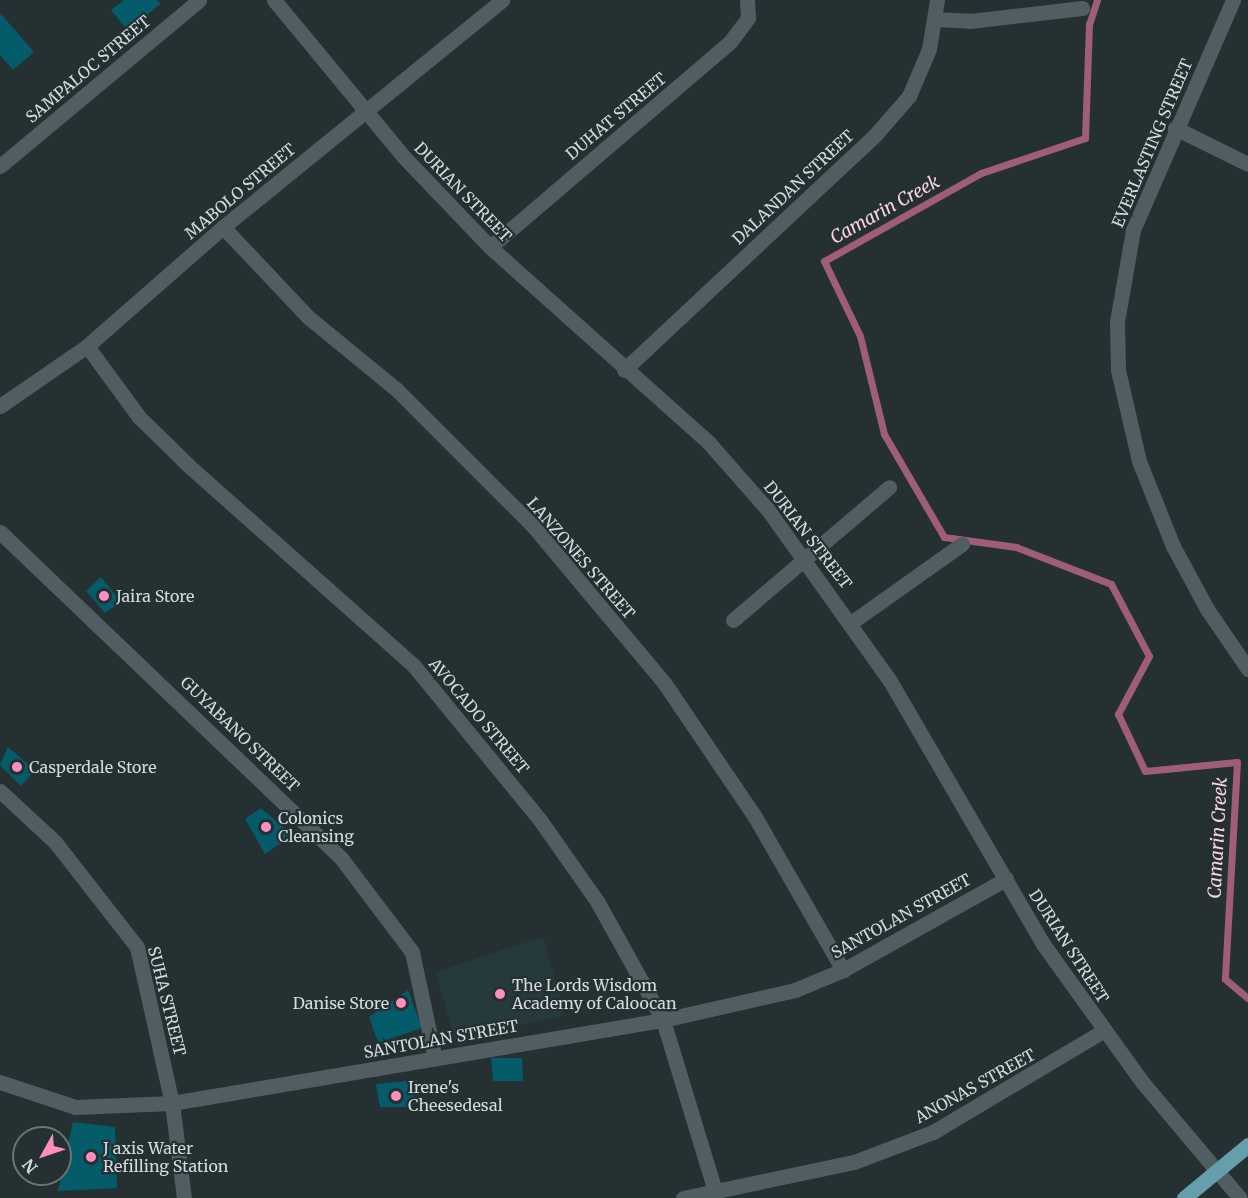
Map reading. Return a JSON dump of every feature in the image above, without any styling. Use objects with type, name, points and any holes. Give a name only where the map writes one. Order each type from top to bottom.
[{"type":"main road","points":[[1184,1198],[1248,1145]]},
{"type":"street","name":"SAMPALOC STREET","points":[[0,166],[199,0]]},
{"type":"street","name":"DURIAN STREET","points":[[274,0],[366,111],[490,247],[624,370],[709,443],[805,557],[852,622],[1006,879],[1103,1031],[1240,1198]]},
{"type":"street","name":"MABOLO STREET","points":[[0,406],[87,346],[223,227],[502,0]]},
{"type":"street","name":"DUHAT STREET","points":[[490,247],[730,42],[748,18],[747,0]]},
{"type":"street","name":"DALANDAN STREET","points":[[624,370],[875,135],[909,96],[929,49],[937,0]]},
{"type":"street","name":"EVERLASTING STREET","points":[[1233,0],[1132,230],[1117,322],[1118,370],[1139,461],[1170,537],[1207,609],[1248,669]]},
{"type":"street","points":[[934,19],[970,21],[1082,8]]},
{"type":"street","points":[[1175,128],[1248,164]]},
{"type":"street","name":"LANZONES STREET","points":[[223,227],[308,317],[396,389],[533,526],[665,684],[755,817],[843,970]]},
{"type":"street","name":"AVOCADO STREET","points":[[87,346],[139,417],[414,666],[475,736],[597,901],[663,1020],[716,1194]]},
{"type":"street","points":[[733,620],[889,488]]},
{"type":"street","name":"GUYABANO STREET","points":[[0,532],[341,858],[412,952],[435,1059]]},
{"type":"street","points":[[852,622],[962,544]]},
{"type":"street","name":"SUHA STREET","points":[[0,791],[55,842],[137,947],[172,1103],[184,1198]]},
{"type":"street","name":"SANTOLAN STREET","points":[[0,1082],[75,1107],[172,1103],[663,1020],[795,990],[843,970],[1006,879]]},
{"type":"street","name":"ANONAS STREET","points":[[683,1198],[716,1194],[854,1162],[933,1132],[1103,1031]]},
{"type":"shaded area","name":"The Lords Wisdom Academy of Caloocan","points":[[543,937],[565,1015],[455,1041],[436,972]]},
{"type":"building","points":[[124,0],[157,0],[160,4],[128,31],[111,10]]},
{"type":"building","points":[[0,13],[34,52],[13,70],[0,55]]},
{"type":"building","name":"Jaira Store","points":[[101,577],[121,602],[105,613],[86,591]]},
{"type":"building","name":"Casperdale Store","points":[[8,747],[35,770],[21,786],[0,765]]},
{"type":"building","name":"Colonics Cleansing","points":[[261,808],[292,835],[265,854],[245,819]]},
{"type":"building","name":"Danise Store","points":[[408,990],[422,1028],[378,1043],[369,1017]]},
{"type":"building","points":[[491,1058],[522,1058],[523,1081],[493,1081]]},
{"type":"building","name":"Irene's Cheesedesal","points":[[417,1080],[413,1107],[380,1107],[376,1084]]},
{"type":"building","name":"J axis Water Refilling Station","points":[[73,1122],[115,1127],[117,1188],[58,1191],[59,1186],[72,1186]]},
{"type":"waterway","name":"Camarin Creek","points":[[1097,0],[1089,24],[1085,138],[981,173],[824,261],[860,336],[884,434],[944,537],[1016,547],[1111,584],[1149,656],[1118,714],[1145,771],[1237,762],[1225,979],[1248,998]]},
{"type":"place","name":"Jaira Store","points":[[104,596]]},
{"type":"place","name":"Casperdale Store","points":[[17,767]]},
{"type":"place","name":"Colonics Cleansing","points":[[266,827]]},
{"type":"place","name":"The Lords Wisdom Academy of Caloocan","points":[[500,994]]},
{"type":"place","name":"Danise Store","points":[[401,1003]]},
{"type":"place","name":"Irene's Cheesedesal","points":[[396,1096]]},
{"type":"place","name":"J axis Water Refilling Station","points":[[91,1157]]}]
